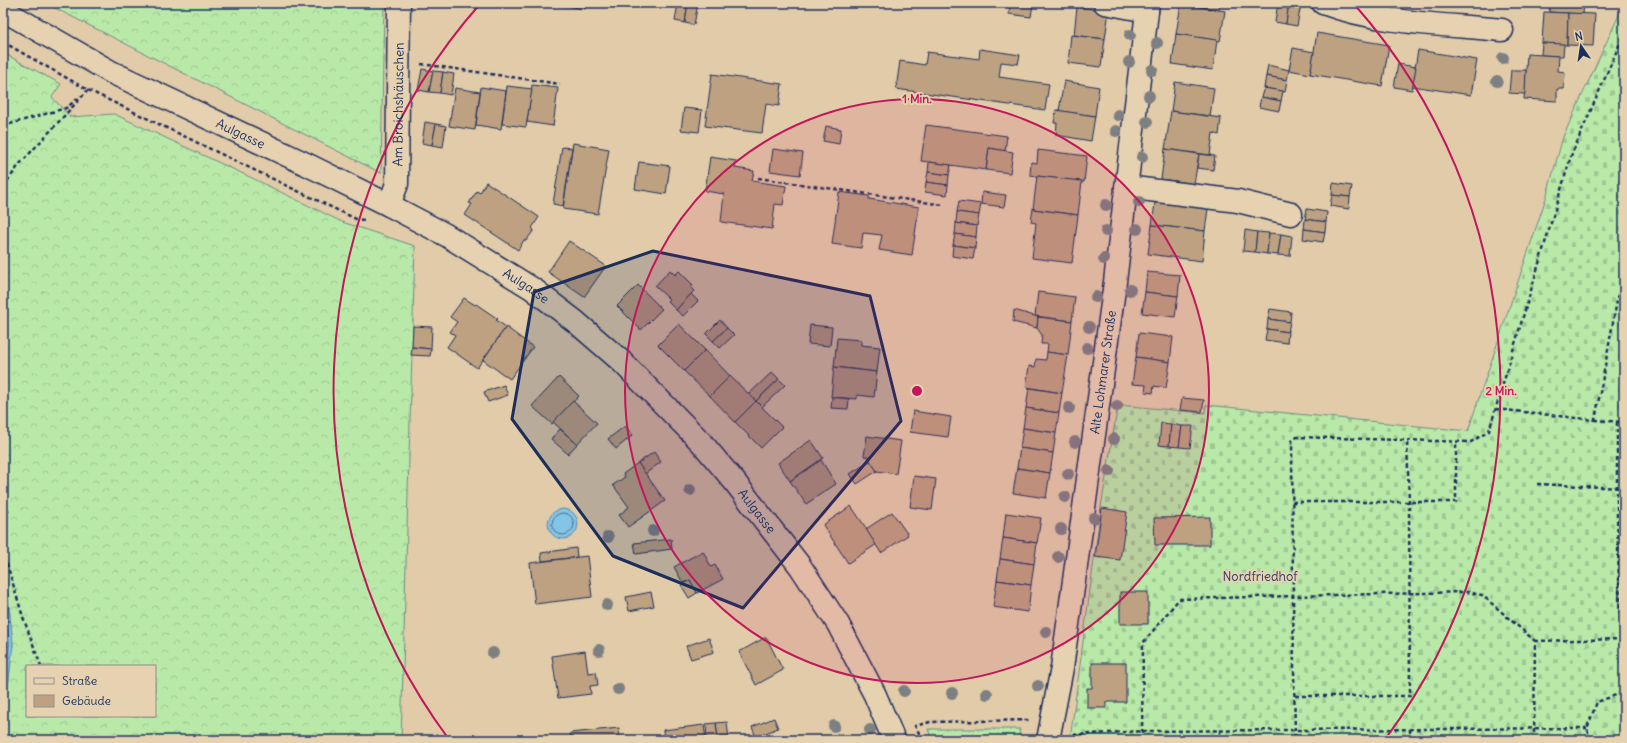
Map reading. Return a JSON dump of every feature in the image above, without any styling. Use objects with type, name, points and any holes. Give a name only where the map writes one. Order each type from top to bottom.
[{"type":"main road","name":"Am Broichshäuschen","points":[[390,205],[397,184],[399,3]]},
{"type":"main road","points":[[1105,3],[1147,7]]},
{"type":"main road","points":[[1323,3],[1372,18],[1502,30]]},
{"type":"main road","name":"Alte Lohmarer Straße","points":[[1050,731],[1065,644],[1115,282],[1147,7]]},
{"type":"main road","name":"Aulgasse","points":[[3,10],[111,72],[390,205],[446,235],[533,289],[576,322],[621,361],[701,442],[734,481],[800,566],[838,624],[875,695],[894,740]]},
{"type":"main road","points":[[1126,187],[1238,201],[1291,214]]},
{"type":"path","points":[[1295,740],[1292,441],[1297,436],[1471,442],[1489,431],[1571,156],[1624,34]]},
{"type":"path","points":[[3,42],[88,90],[356,219],[370,222]]},
{"type":"path","points":[[398,60],[560,84]]},
{"type":"path","points":[[3,126],[66,108],[88,90]]},
{"type":"path","points":[[3,187],[19,165],[88,90]]},
{"type":"path","points":[[758,178],[944,204]]},
{"type":"path","points":[[1595,420],[1624,263]]},
{"type":"path","points":[[1496,409],[1624,422]]},
{"type":"path","points":[[1142,740],[1143,643],[1179,599],[1467,592],[1482,595],[1535,641],[1622,639],[1617,487],[1617,422]]},
{"type":"path","points":[[1295,696],[1410,696],[1409,502],[1407,440]]},
{"type":"path","points":[[1292,502],[1456,502],[1456,442]]},
{"type":"path","points":[[1537,484],[1624,488]]},
{"type":"path","points":[[3,495],[8,511],[3,551],[23,617],[41,665]]},
{"type":"path","points":[[1534,740],[1535,641]]},
{"type":"path","points":[[1590,740],[1587,728],[1597,702],[1624,692]]},
{"type":"path","points":[[923,740],[914,726],[930,722],[1028,720],[1050,731]]},
{"type":"path","points":[[1070,736],[1143,731],[1587,728]]},
{"type":"path","points":[[1410,729],[1410,740]]},
{"type":"path","points":[[1220,730],[1220,740]]},
{"type":"highlighted area","points":[[653,251],[870,296],[901,421],[743,608],[613,556],[512,419],[534,292]]},
{"type":"green space","points":[[45,3],[384,3],[381,173]]},
{"type":"green space","name":"Nordfriedhof","points":[[1624,4],[1624,740],[1070,740],[1101,507],[1118,405],[1205,413],[1206,405],[1468,431],[1546,198],[1563,137]]},
{"type":"green space","points":[[3,53],[61,84],[52,97],[70,117],[114,114],[250,177],[342,222],[415,246],[401,740],[3,740],[3,688],[8,686],[13,644],[3,549]]},
{"type":"green space","points":[[928,729],[1020,729],[1018,740],[932,740]]},
{"type":"water","points":[[563,509],[569,510],[577,518],[577,530],[569,538],[563,539],[557,538],[549,530],[548,524],[549,518],[557,510]]},
{"type":"water","points":[[3,549],[13,644],[8,687],[3,688]]},
{"type":"building","points":[[554,3],[586,3],[585,9]]},
{"type":"building","points":[[678,3],[688,3],[685,23],[675,21]]},
{"type":"building","points":[[688,3],[698,3],[694,25],[685,23]]},
{"type":"building","points":[[1010,3],[1033,3],[1031,17],[1009,14]]},
{"type":"building","points":[[1181,3],[1220,3],[1219,10]]},
{"type":"building","points":[[1278,3],[1289,3],[1286,24],[1275,22]]},
{"type":"building","points":[[1289,3],[1301,4],[1297,26],[1286,24]]},
{"type":"building","points":[[1550,3],[1584,3],[1583,14],[1549,12]]},
{"type":"building","points":[[1181,4],[1225,11],[1220,41],[1176,34]]},
{"type":"building","points":[[1077,7],[1109,11],[1105,39],[1074,35]]},
{"type":"building","points":[[1544,12],[1568,13],[1567,45],[1542,43]]},
{"type":"building","points":[[1568,13],[1595,14],[1593,46],[1567,45]]},
{"type":"building","points":[[1317,33],[1389,45],[1382,86],[1310,74]]},
{"type":"building","points":[[1176,34],[1217,40],[1213,70],[1172,64]]},
{"type":"building","points":[[1071,35],[1105,39],[1101,67],[1068,63]]},
{"type":"building","points":[[1542,43],[1564,44],[1563,56],[1541,55]]},
{"type":"building","points":[[1293,48],[1314,52],[1310,74],[1289,70]]},
{"type":"building","points":[[980,49],[1020,55],[1018,64],[1001,62],[999,77],[1049,84],[1045,110],[896,89],[900,61],[925,65],[927,52],[979,59]]},
{"type":"building","points":[[1418,50],[1477,60],[1471,95],[1412,86]]},
{"type":"building","points":[[1527,54],[1559,56],[1558,71],[1565,72],[1564,89],[1557,89],[1557,101],[1524,99]]},
{"type":"building","points":[[1398,64],[1416,67],[1412,90],[1394,87]]},
{"type":"building","points":[[1268,65],[1289,70],[1287,80],[1266,76]]},
{"type":"building","points":[[422,69],[433,71],[429,92],[418,90]]},
{"type":"building","points":[[1511,70],[1526,70],[1525,94],[1509,93]]},
{"type":"building","points":[[433,71],[443,72],[440,93],[429,92]]},
{"type":"building","points":[[443,72],[454,74],[451,95],[440,93]]},
{"type":"building","points":[[712,74],[782,84],[779,106],[766,104],[762,133],[705,126]]},
{"type":"building","points":[[1266,76],[1287,80],[1285,92],[1264,88]]},
{"type":"building","points":[[1064,81],[1099,87],[1095,116],[1059,111]]},
{"type":"building","points":[[1175,82],[1214,88],[1210,116],[1171,111]]},
{"type":"building","points":[[532,85],[558,88],[553,126],[527,122]]},
{"type":"building","points":[[507,86],[532,89],[526,127],[502,124]]},
{"type":"building","points":[[481,87],[506,91],[501,129],[476,125]]},
{"type":"building","points":[[455,88],[480,92],[475,130],[449,126]]},
{"type":"building","points":[[1264,88],[1283,91],[1281,101],[1261,97]]},
{"type":"building","points":[[1261,97],[1281,101],[1279,111],[1259,107]]},
{"type":"building","points":[[684,108],[702,110],[699,132],[681,130]]},
{"type":"building","points":[[1056,110],[1095,116],[1091,141],[1056,135],[1057,123],[1054,123]]},
{"type":"building","points":[[1171,111],[1221,118],[1219,135],[1213,133],[1210,155],[1165,149]]},
{"type":"building","points":[[425,122],[436,124],[432,145],[422,143]]},
{"type":"building","points":[[436,124],[446,126],[443,147],[432,145]]},
{"type":"building","points":[[926,125],[1007,136],[1005,151],[989,148],[986,170],[921,161]]},
{"type":"building","points":[[826,126],[841,129],[839,144],[823,141]]},
{"type":"building","points":[[573,143],[609,149],[598,214],[563,209]]},
{"type":"building","points":[[562,147],[572,148],[563,206],[553,204]]},
{"type":"building","points":[[989,148],[1013,152],[1010,173],[986,170]]},
{"type":"building","points":[[773,149],[803,153],[800,175],[770,171]]},
{"type":"building","points":[[1165,149],[1199,154],[1194,184],[1161,179]]},
{"type":"building","points":[[1038,150],[1087,156],[1084,182],[1030,175],[1031,162],[1037,163]]},
{"type":"building","points":[[1199,154],[1215,156],[1213,170],[1197,168]]},
{"type":"building","points":[[710,157],[736,161],[735,168],[754,171],[752,181],[786,186],[783,205],[775,204],[772,229],[721,222],[724,194],[705,191]]},
{"type":"building","points":[[639,162],[670,166],[666,194],[635,189]]},
{"type":"building","points":[[929,162],[951,165],[949,175],[928,172]]},
{"type":"building","points":[[928,172],[949,175],[948,185],[926,182]]},
{"type":"building","points":[[1037,176],[1082,181],[1078,215],[1033,209]]},
{"type":"building","points":[[486,182],[539,217],[532,228],[534,230],[526,241],[524,240],[518,250],[465,215],[472,204],[469,203],[477,191],[480,193]]},
{"type":"building","points":[[926,182],[948,185],[947,195],[925,192]]},
{"type":"building","points":[[1333,183],[1352,186],[1350,197],[1332,195]]},
{"type":"building","points":[[839,192],[869,196],[869,199],[919,207],[912,255],[879,250],[882,235],[863,233],[861,248],[832,244]]},
{"type":"building","points":[[982,192],[1006,195],[1004,207],[981,204]]},
{"type":"building","points":[[1156,195],[1209,201],[1205,231],[1152,225]]},
{"type":"building","points":[[1332,195],[1350,197],[1349,209],[1330,206]]},
{"type":"building","points":[[959,201],[981,204],[979,215],[957,212]]},
{"type":"building","points":[[1033,209],[1078,215],[1072,263],[1032,258],[1036,223],[1031,222]]},
{"type":"building","points":[[1307,209],[1327,212],[1326,222],[1305,219]]},
{"type":"building","points":[[957,212],[979,215],[977,226],[956,223]]},
{"type":"building","points":[[1305,219],[1326,222],[1325,232],[1304,229]]},
{"type":"building","points":[[956,223],[977,226],[976,237],[955,234]]},
{"type":"building","points":[[1152,225],[1205,231],[1202,261],[1148,254]]},
{"type":"building","points":[[1304,229],[1325,232],[1323,242],[1303,239]]},
{"type":"building","points":[[1245,230],[1257,232],[1255,252],[1243,251]]},
{"type":"building","points":[[1257,232],[1269,233],[1267,254],[1255,252]]},
{"type":"building","points":[[1269,233],[1281,234],[1278,255],[1267,254]]},
{"type":"building","points":[[955,234],[976,237],[975,248],[953,245]]},
{"type":"building","points":[[1281,234],[1292,236],[1290,256],[1278,255]]},
{"type":"building","points":[[569,241],[606,266],[584,297],[548,272]]},
{"type":"building","points":[[953,245],[975,248],[973,259],[952,256]]},
{"type":"building","points":[[670,270],[675,275],[679,271],[693,285],[691,288],[694,291],[676,310],[667,301],[669,299],[655,286]]},
{"type":"building","points":[[1147,272],[1180,275],[1178,296],[1145,292]]},
{"type":"building","points":[[638,285],[662,309],[641,330],[617,306]]},
{"type":"building","points":[[1038,292],[1075,297],[1072,321],[1035,316]]},
{"type":"building","points":[[1145,292],[1178,296],[1175,317],[1142,313]]},
{"type":"building","points":[[691,294],[698,301],[683,316],[676,310]]},
{"type":"building","points":[[464,298],[475,305],[476,304],[498,319],[496,320],[506,327],[477,368],[447,347],[455,335],[450,332],[457,322],[450,317]]},
{"type":"building","points":[[1270,309],[1291,312],[1290,322],[1268,319]]},
{"type":"building","points":[[1014,310],[1038,317],[1037,328],[1013,322]]},
{"type":"building","points":[[1038,317],[1072,321],[1068,355],[1047,352],[1048,344],[1041,344],[1042,335],[1037,328]]},
{"type":"building","points":[[1268,319],[1290,322],[1288,332],[1267,329]]},
{"type":"building","points":[[720,320],[727,328],[713,341],[706,334]]},
{"type":"building","points":[[679,324],[705,350],[684,371],[658,345]]},
{"type":"building","points":[[810,325],[832,327],[830,346],[808,344]]},
{"type":"building","points":[[413,326],[432,327],[431,349],[412,347]]},
{"type":"building","points":[[506,327],[533,347],[510,379],[483,360]]},
{"type":"building","points":[[727,328],[734,335],[720,348],[713,341]]},
{"type":"building","points":[[1267,329],[1288,332],[1287,343],[1265,340]]},
{"type":"building","points":[[1139,333],[1173,337],[1170,362],[1136,357]]},
{"type":"building","points":[[837,338],[861,340],[861,345],[880,347],[877,372],[834,367]]},
{"type":"building","points":[[412,347],[431,349],[430,356],[411,355]]},
{"type":"building","points":[[705,350],[730,376],[710,396],[684,371]]},
{"type":"building","points":[[1047,352],[1068,355],[1062,393],[1026,387],[1029,366],[1035,367],[1036,359],[1046,360]]},
{"type":"building","points":[[1136,357],[1170,362],[1166,388],[1154,386],[1153,393],[1145,392],[1146,385],[1132,384]]},
{"type":"building","points":[[834,367],[877,372],[874,397],[857,395],[857,399],[831,397]]},
{"type":"building","points":[[772,372],[779,379],[756,401],[749,394]]},
{"type":"building","points":[[730,376],[756,401],[735,422],[710,396]]},
{"type":"building","points":[[559,377],[579,396],[552,424],[532,406]]},
{"type":"building","points":[[779,379],[785,385],[762,407],[756,401]]},
{"type":"building","points":[[504,385],[508,395],[488,402],[484,392]]},
{"type":"building","points":[[1029,388],[1062,393],[1059,413],[1026,408]]},
{"type":"building","points":[[832,397],[849,399],[848,409],[831,408]]},
{"type":"building","points":[[1182,398],[1204,400],[1202,412],[1180,410]]},
{"type":"building","points":[[573,401],[597,423],[577,444],[553,422]]},
{"type":"building","points":[[756,401],[782,427],[761,448],[735,422]]},
{"type":"building","points":[[1026,408],[1059,413],[1056,433],[1023,428]]},
{"type":"building","points":[[913,411],[951,417],[948,437],[910,432]]},
{"type":"building","points":[[1161,423],[1171,424],[1169,446],[1159,445]]},
{"type":"building","points":[[1171,424],[1182,426],[1179,447],[1169,446]]},
{"type":"building","points":[[625,426],[633,435],[616,449],[608,439]]},
{"type":"building","points":[[1182,426],[1193,426],[1190,448],[1179,447]]},
{"type":"building","points":[[1023,428],[1056,433],[1053,453],[1020,448]]},
{"type":"building","points":[[560,429],[577,444],[568,454],[551,439]]},
{"type":"building","points":[[867,436],[901,441],[896,474],[877,471],[870,461],[870,457],[864,456]]},
{"type":"building","points":[[811,440],[823,458],[790,481],[778,463]]},
{"type":"building","points":[[1020,448],[1053,453],[1050,473],[1017,468]]},
{"type":"building","points":[[654,452],[661,462],[645,474],[638,463]]},
{"type":"building","points":[[821,460],[836,484],[806,504],[790,481]]},
{"type":"building","points":[[870,461],[877,471],[857,484],[850,474]]},
{"type":"building","points":[[638,463],[665,501],[628,527],[619,515],[629,507],[613,485],[625,477],[623,474]]},
{"type":"building","points":[[1017,468],[1050,473],[1046,498],[1013,493]]},
{"type":"building","points":[[914,476],[936,479],[932,510],[910,507]]},
{"type":"building","points":[[851,506],[877,544],[848,563],[823,525]]},
{"type":"building","points":[[1102,508],[1127,512],[1120,560],[1095,557]]},
{"type":"building","points":[[892,512],[908,535],[881,553],[866,529]]},
{"type":"building","points":[[1006,513],[1041,518],[1037,543],[1003,538]]},
{"type":"building","points":[[1210,517],[1210,545],[1155,545],[1154,518]]},
{"type":"building","points":[[1003,538],[1037,543],[1034,564],[1000,559]]},
{"type":"building","points":[[671,539],[672,549],[636,554],[634,543]]},
{"type":"building","points":[[576,548],[577,557],[542,561],[541,553]]},
{"type":"building","points":[[703,551],[711,567],[715,565],[723,579],[697,593],[690,580],[683,583],[674,567]]},
{"type":"building","points":[[587,556],[592,597],[535,604],[530,563]]},
{"type":"building","points":[[1000,559],[1034,564],[1031,585],[997,580]]},
{"type":"building","points":[[690,580],[697,593],[689,598],[681,585]]},
{"type":"building","points":[[997,580],[1031,585],[1028,612],[993,607]]},
{"type":"building","points":[[651,592],[654,606],[629,611],[626,597]]},
{"type":"building","points":[[1120,592],[1148,592],[1148,624],[1120,624]]},
{"type":"building","points":[[766,637],[783,670],[756,685],[739,652]]},
{"type":"building","points":[[709,638],[714,652],[691,659],[686,646]]},
{"type":"building","points":[[585,651],[588,673],[596,672],[598,685],[590,686],[591,694],[558,698],[552,656]]},
{"type":"building","points":[[1092,663],[1126,663],[1126,702],[1106,702],[1106,708],[1087,708],[1087,688],[1092,688]]},
{"type":"building","points":[[774,718],[778,728],[756,737],[752,727]]},
{"type":"building","points":[[727,722],[729,740],[718,740],[716,723]]},
{"type":"building","points":[[716,723],[718,740],[707,740],[706,724]]},
{"type":"building","points":[[704,725],[706,740],[664,740],[663,730]]},
{"type":"building","points":[[619,728],[620,740],[571,740],[570,733]]}]
